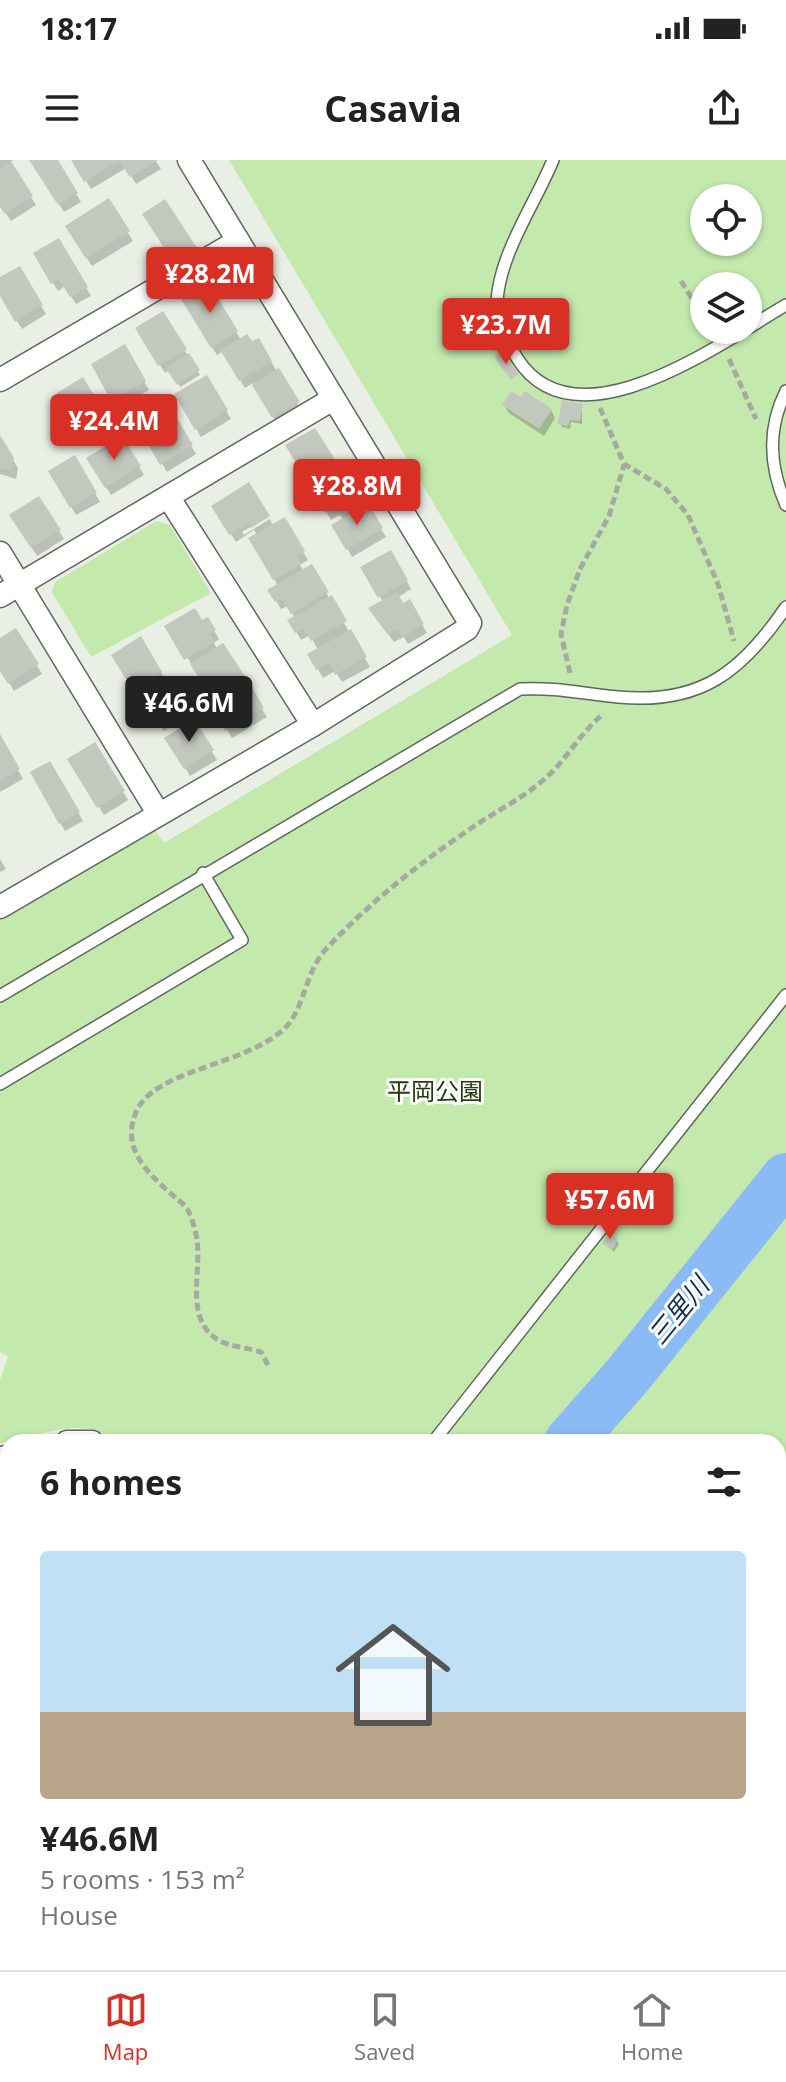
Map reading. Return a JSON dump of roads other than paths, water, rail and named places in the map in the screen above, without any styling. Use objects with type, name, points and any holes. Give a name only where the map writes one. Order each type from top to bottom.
[{"type":"street","points":[[0,907],[313,725],[467,629],[470,623],[189,160]]},
{"type":"street","points":[[0,380],[238,241]]},
{"type":"street","points":[[10,590],[333,399]]},
{"type":"street","points":[[169,498],[313,725]]},
{"type":"street","points":[[0,553],[10,590],[158,813]]},
{"type":"lane","points":[[553,160],[504,272],[497,302],[501,328],[527,373],[546,387],[568,394],[598,396],[691,362],[786,305]]},
{"type":"lane","points":[[786,391],[774,416],[771,459],[786,505]]},
{"type":"lane","points":[[0,996],[203,873],[520,689],[574,689],[644,699],[690,693],[741,665],[786,607]]},
{"type":"lane","points":[[0,1084],[242,940],[203,873]]},
{"type":"lane","points":[[439,1434],[786,995]]},
{"type":"waterway","name":"三里川","points":[[576,1434],[628,1375],[786,1178]]},
{"type":"park label","name":"平岡公園","points":[[435,1090]]}]
